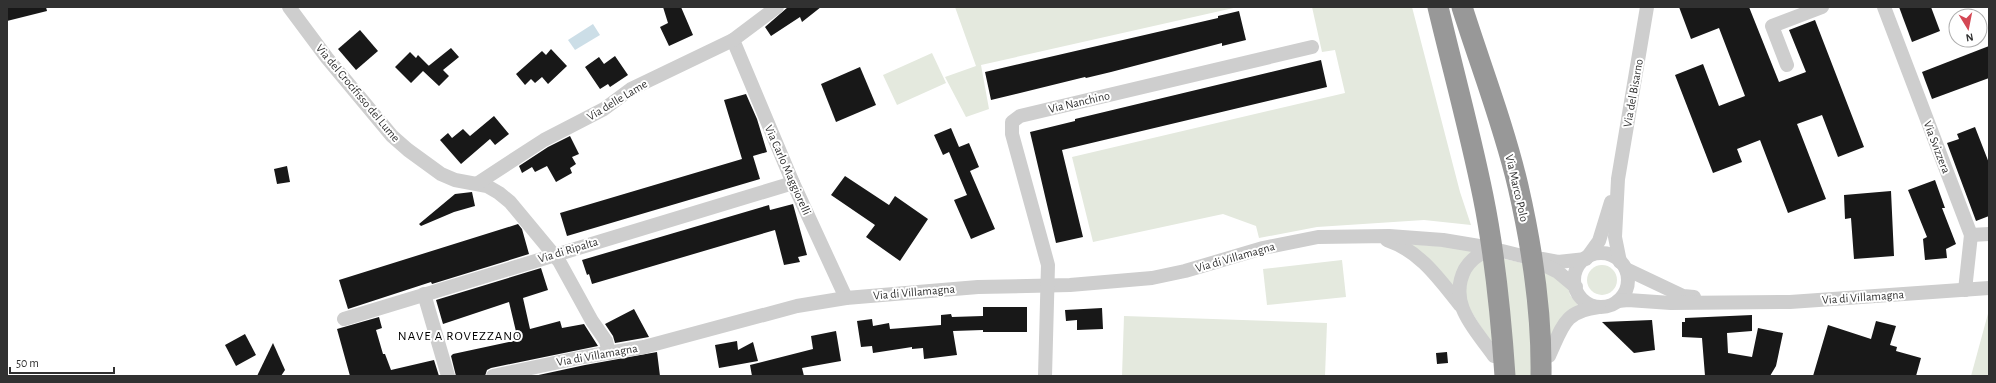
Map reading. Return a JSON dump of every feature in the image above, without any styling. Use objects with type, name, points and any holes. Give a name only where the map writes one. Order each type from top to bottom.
[{"type":"highway","points":[[1438,7],[1483,195],[1494,257],[1505,376]]},
{"type":"highway","name":"Via Marco Polo","points":[[1462,7],[1519,187],[1537,299],[1541,376]]},
{"type":"street","name":"Via del Crocifisso del Lume","points":[[289,7],[327,58],[392,136],[408,150],[441,174],[456,180],[478,183],[490,187],[503,196],[559,261],[592,321],[606,341],[609,353]]},
{"type":"street","name":"Via delle Lame","points":[[478,183],[544,140],[604,109],[631,89],[733,40],[777,7]]},
{"type":"street","name":"Via del Bisarno","points":[[1623,266],[1615,237],[1618,179],[1647,7]]},
{"type":"street","points":[[1787,65],[1772,26],[1822,7]]},
{"type":"street","name":"Via Svizzera","points":[[1884,7],[1971,235],[1965,290]]},
{"type":"street","name":"Via Carlo Maggiorelli","points":[[733,40],[793,182],[846,298]]},
{"type":"street","name":"Via Nanchino","points":[[1047,286],[1048,265],[1011,128],[1012,122],[1015,118],[1312,47]]},
{"type":"street","name":"Via del Bisarno","points":[[1586,260],[1600,236],[1618,179]]},
{"type":"street","name":"Via di Ripalta","points":[[344,318],[793,182]]},
{"type":"street","points":[[1971,235],[1989,234]]},
{"type":"street","name":"Via di Villamagna","points":[[1339,236],[1382,239],[1405,248],[1427,265],[1460,305],[1494,356]]},
{"type":"street","name":"Via di Villamagna","points":[[493,376],[583,357],[644,347],[797,306],[846,298],[971,288],[1047,286],[1152,278],[1185,271],[1275,245],[1318,237],[1389,236],[1443,240],[1485,250],[1471,260],[1463,274],[1459,287],[1460,305]]},
{"type":"street","name":"Via di Villamagna","points":[[1736,302],[1683,296],[1623,266],[1614,257],[1601,254],[1586,260],[1542,262],[1558,272],[1576,287],[1585,301],[1601,307],[1618,301],[1628,300],[1671,303],[1790,302],[1989,288]]},
{"type":"street","points":[[1576,287],[1575,278],[1577,270],[1586,260]]},
{"type":"street","points":[[1618,301],[1624,295],[1627,287],[1628,278],[1623,266]]},
{"type":"street","points":[[1045,376],[1047,286]]},
{"type":"street","points":[[424,294],[448,376]]},
{"type":"street","points":[[1549,356],[1570,316],[1583,309],[1601,307]]},
{"type":"shaded area","points":[[955,7],[1238,7],[981,65],[989,109],[966,117],[945,77],[976,66]]},
{"type":"shaded area","points":[[1312,7],[1412,7],[1460,192],[1471,225],[1424,220],[1317,227],[1259,238],[1256,226],[1223,214],[1093,242],[1072,157],[1345,93],[1335,50],[1322,52]]},
{"type":"shaded area","points":[[593,24],[600,35],[575,50],[568,40]]},
{"type":"shaded area","points":[[932,53],[946,83],[897,105],[883,75]]},
{"type":"shaded area","points":[[1408,244],[1477,249],[1454,293]]},
{"type":"shaded area","points":[[1490,256],[1539,268],[1566,281],[1570,295],[1578,305],[1564,317],[1558,326],[1538,376],[1511,376],[1465,301],[1467,275],[1474,265]]},
{"type":"shaded area","points":[[1342,260],[1346,297],[1267,305],[1263,269]]},
{"type":"shaded area","points":[[1602,265],[1608,266],[1616,274],[1616,286],[1608,294],[1602,295],[1596,294],[1588,286],[1587,280],[1588,274],[1596,266]]},
{"type":"shaded area","points":[[1989,310],[1989,376],[1971,376]]},
{"type":"shaded area","points":[[1124,316],[1327,323],[1325,376],[1122,376]]},
{"type":"building","points":[[7,7],[46,7],[47,11],[7,21]]},
{"type":"building","points":[[663,7],[681,7],[693,35],[669,46],[660,27],[668,23]]},
{"type":"building","points":[[788,7],[821,7],[802,22],[800,17],[771,36],[765,27]]},
{"type":"building","points":[[1679,7],[1749,7],[1779,82],[1806,72],[1789,30],[1815,20],[1864,147],[1838,157],[1822,115],[1797,124],[1826,199],[1788,213],[1760,140],[1737,149],[1742,162],[1713,173],[1675,75],[1703,64],[1719,106],[1745,96],[1719,28],[1691,39]]},
{"type":"building","points":[[1899,7],[1931,7],[1940,31],[1912,42]]},
{"type":"building","points":[[1239,11],[1246,40],[1222,46],[1222,43],[1111,72],[991,100],[985,72],[1218,18],[1218,16]]},
{"type":"building","points":[[360,30],[378,51],[356,70],[338,49]]},
{"type":"building","points":[[1988,46],[1989,78],[1932,99],[1922,72],[1984,48],[1988,48]]},
{"type":"building","points":[[451,48],[459,57],[443,70],[449,76],[439,86],[423,71],[411,83],[395,67],[410,52],[416,58],[418,55],[429,66]]},
{"type":"building","points":[[551,49],[567,66],[548,84],[542,77],[535,83],[531,79],[525,85],[516,74],[542,51],[546,55]]},
{"type":"building","points":[[615,56],[628,75],[610,87],[608,84],[600,89],[585,67],[599,57],[604,64]]},
{"type":"building","points":[[1321,60],[1327,87],[1062,150],[1083,237],[1056,243],[1030,132],[1075,121],[1075,119]]},
{"type":"building","points":[[860,67],[876,105],[836,122],[821,84]]},
{"type":"building","points":[[746,94],[757,119],[767,152],[753,156],[760,179],[567,236],[560,213],[742,159],[724,100]]},
{"type":"building","points":[[494,116],[509,134],[495,145],[490,139],[461,164],[440,140],[448,133],[452,138],[463,129],[470,136]]},
{"type":"building","points":[[1975,127],[1989,163],[1989,216],[1976,221],[1947,143],[1959,139],[1957,134]]},
{"type":"building","points":[[951,128],[959,147],[969,143],[979,167],[970,171],[995,229],[971,239],[954,200],[967,195],[949,152],[943,155],[934,135]]},
{"type":"building","points":[[570,136],[579,154],[572,157],[576,164],[570,168],[572,173],[556,182],[547,166],[535,172],[532,167],[522,173],[519,166],[548,147]]},
{"type":"building","points":[[287,166],[290,182],[277,184],[274,169]]},
{"type":"building","points":[[845,176],[889,205],[895,196],[928,219],[900,261],[866,237],[875,225],[831,195]]},
{"type":"building","points":[[1935,180],[1945,208],[1942,208],[1956,244],[1946,249],[1947,258],[1925,260],[1923,239],[1927,237],[1908,190]]},
{"type":"building","points":[[1891,191],[1894,256],[1854,259],[1851,218],[1845,219],[1844,195]]},
{"type":"building","points":[[472,192],[475,206],[454,212],[421,226],[419,224],[455,194]]},
{"type":"building","points":[[793,204],[807,255],[798,257],[800,262],[784,265],[775,230],[592,284],[582,260],[769,205],[770,210]]},
{"type":"building","points":[[518,224],[522,229],[529,254],[432,284],[431,282],[348,309],[339,280]]},
{"type":"building","points":[[541,268],[548,290],[523,298],[530,329],[560,321],[562,328],[584,324],[598,346],[491,368],[487,370],[485,376],[456,376],[451,356],[453,354],[518,340],[509,302],[443,324],[436,300]]},
{"type":"building","points":[[983,307],[1027,307],[1027,332],[983,332],[983,330],[953,331],[957,355],[924,359],[923,348],[912,349],[912,347],[873,353],[872,346],[861,347],[857,321],[872,319],[873,326],[889,323],[890,329],[941,325],[941,315],[951,314],[952,317],[983,316]]},
{"type":"building","points":[[1102,308],[1103,329],[1077,330],[1077,320],[1066,321],[1065,310]]},
{"type":"building","points":[[634,309],[649,337],[615,343],[613,336],[605,324]]},
{"type":"building","points":[[1752,315],[1752,331],[1727,333],[1728,353],[1752,357],[1758,328],[1783,333],[1776,366],[1770,376],[1705,376],[1702,338],[1682,337],[1682,322],[1685,322],[1685,318]]},
{"type":"building","points":[[379,317],[382,328],[376,330],[383,354],[385,354],[391,370],[434,360],[439,376],[350,376],[337,329]]},
{"type":"building","points":[[1652,320],[1655,350],[1634,353],[1602,322]]},
{"type":"building","points":[[1876,321],[1896,326],[1890,345],[1897,347],[1896,351],[1921,358],[1916,376],[1813,376],[1828,325],[1871,339]]},
{"type":"building","points":[[836,331],[841,361],[802,368],[804,376],[752,376],[750,365],[813,349],[811,336]]},
{"type":"building","points":[[245,334],[256,355],[236,366],[225,345]]},
{"type":"building","points":[[737,341],[738,350],[753,342],[758,361],[719,368],[715,345]]},
{"type":"building","points":[[273,343],[285,370],[281,376],[257,376]]},
{"type":"building","points":[[657,352],[660,376],[534,376],[585,365]]},
{"type":"building","points":[[1447,352],[1448,363],[1437,364],[1436,353]]},
{"type":"district","name":"NAVE A ROVEZZANO","points":[[460,336]]}]
